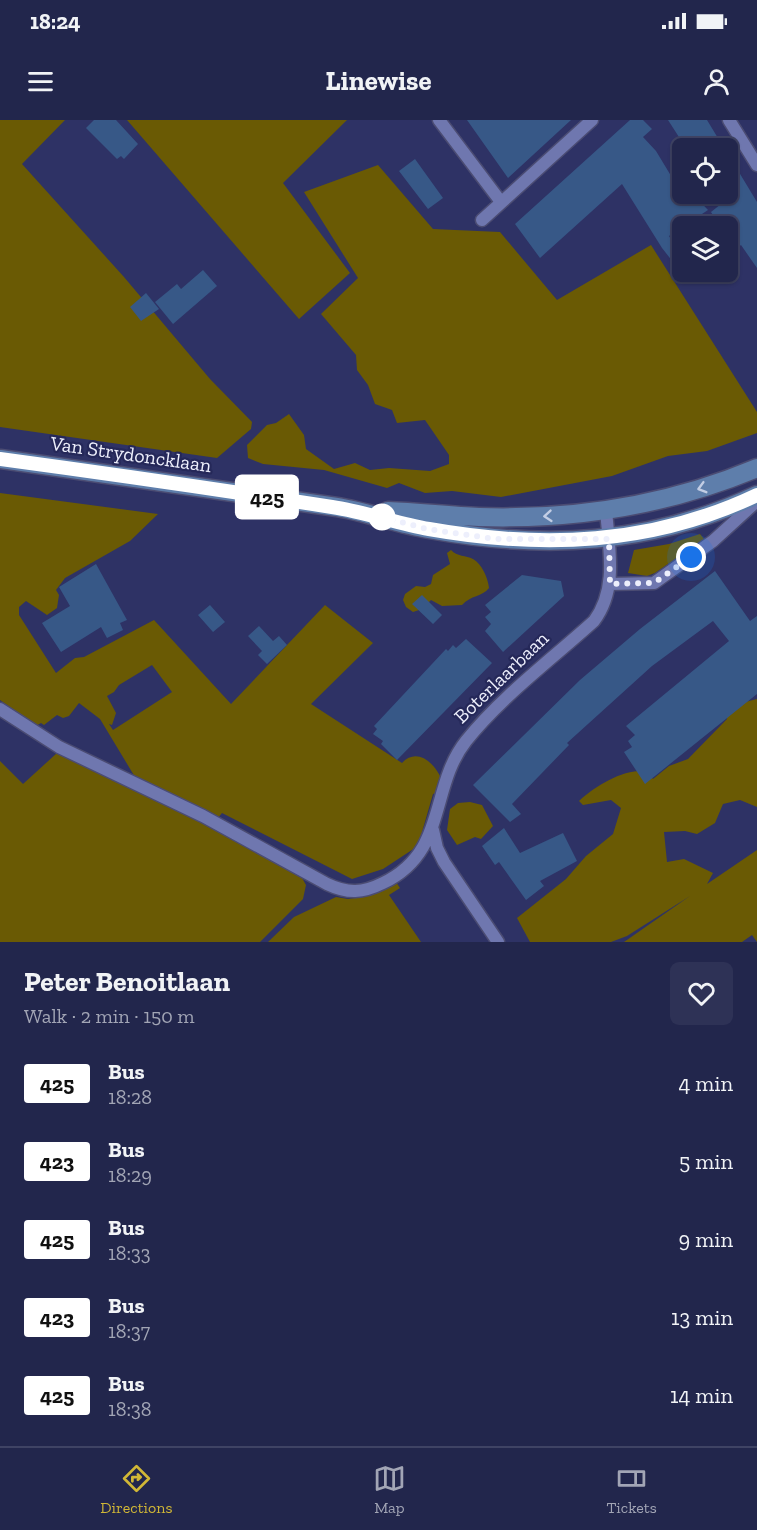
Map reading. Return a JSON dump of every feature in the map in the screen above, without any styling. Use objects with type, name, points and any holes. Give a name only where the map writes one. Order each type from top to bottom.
[{"type":"main road","name":"Van Strydoncklaan","points":[[0,459],[362,511],[537,517],[606,510]]},
{"type":"main road","points":[[606,510],[656,502],[726,481],[757,468]]},
{"type":"main road","points":[[609,539],[699,518],[757,495]]},
{"type":"main road","name":"Van Strydoncklaan","points":[[362,511],[427,529],[495,539],[609,539]]},
{"type":"street","points":[[439,120],[501,202]]},
{"type":"street","points":[[482,220],[592,120]]},
{"type":"street","points":[[729,120],[757,165]]},
{"type":"street","points":[[610,584],[654,583],[713,541],[757,501]]},
{"type":"street","name":"Boterlaarbaan","points":[[0,709],[59,747],[203,816],[343,892],[360,892],[376,886],[405,869],[424,846],[433,828],[448,775],[466,741],[485,720],[594,621],[603,609],[610,584],[606,510]]},
{"type":"street","points":[[433,828],[437,848],[444,862],[498,942]]},
{"type":"shaded area","points":[[0,120],[65,120],[22,164],[124,277],[210,379],[252,422],[251,429],[217,458],[0,427]]},
{"type":"shaded area","points":[[127,120],[347,120],[283,183],[350,273],[299,319]]},
{"type":"shaded area","points":[[378,165],[433,229],[500,232],[557,300],[651,245],[672,278],[672,282],[674,282],[757,412],[757,433],[707,451],[668,456],[612,476],[501,497],[452,491],[425,493],[399,483],[387,488],[324,470],[263,464],[248,458],[247,445],[267,425],[276,423],[289,414],[304,435],[306,449],[334,469],[355,463],[370,470],[389,468],[430,471],[449,464],[449,455],[425,420],[397,423],[392,410],[375,404],[368,385],[357,370],[356,355],[321,314],[358,278],[304,192]]},
{"type":"shaded area","points":[[0,493],[158,514],[130,541],[65,578],[56,590],[59,595],[57,608],[47,615],[26,601],[19,607],[19,615],[56,673],[75,658],[84,657],[154,620],[231,704],[325,605],[373,643],[311,704],[402,763],[414,756],[426,760],[432,764],[443,783],[437,793],[433,794],[418,846],[383,869],[352,879],[222,813],[218,818],[138,782],[100,719],[79,703],[69,716],[63,718],[57,715],[44,725],[41,723],[36,726],[0,700]],"holes":[[[152,665],[172,692],[113,730],[109,724],[112,725],[116,713],[107,696],[119,685]]]},
{"type":"shaded area","points":[[700,534],[704,539],[655,573],[647,576],[628,573],[634,550],[669,544]]},
{"type":"shaded area","points":[[451,550],[479,564],[489,588],[462,605],[442,606],[431,600],[422,609],[413,612],[406,607],[403,600],[405,594],[416,586],[425,587],[431,584],[433,575],[450,564],[447,553]]},
{"type":"shaded area","points":[[757,699],[757,807],[740,800],[723,804],[715,823],[697,834],[685,831],[664,832],[667,862],[684,859],[713,873],[707,884],[757,850],[757,942],[752,935],[742,942],[624,942],[690,896],[627,936],[611,942],[530,942],[517,918],[566,879],[586,856],[613,834],[621,808],[611,800],[583,805],[579,801],[594,789],[620,775],[647,771],[653,779],[669,766],[688,759],[727,719],[727,714],[737,704]]},
{"type":"shaded area","points":[[57,753],[203,823],[302,878],[306,885],[303,899],[260,942],[0,942],[0,761],[23,784]]},
{"type":"shaded area","points":[[470,802],[482,805],[493,826],[481,839],[475,837],[457,845],[447,830],[450,809],[458,803]]},
{"type":"shaded area","points":[[396,882],[400,888],[389,895],[421,942],[268,942],[294,917],[336,897],[348,899],[363,897]]},
{"type":"building","points":[[94,120],[116,120],[138,144],[124,159],[121,156],[117,159],[86,128]]},
{"type":"building","points":[[467,120],[571,120],[508,178]]},
{"type":"building","points":[[630,120],[643,120],[652,129],[643,137],[656,151],[672,177],[672,204],[702,204],[708,210],[699,216],[672,216],[672,234],[669,236],[672,241],[672,261],[622,184],[540,258],[515,224]]},
{"type":"building","points":[[668,120],[707,120],[718,138],[680,138]]},
{"type":"building","points":[[415,159],[443,198],[428,209],[399,171]]},
{"type":"building","points":[[738,171],[757,202],[757,268],[741,245],[738,248],[738,216],[713,216],[711,212],[721,204],[738,204]]},
{"type":"building","points":[[203,270],[217,286],[173,324],[155,302],[177,284],[181,289]]},
{"type":"building","points":[[146,293],[159,309],[141,321],[130,307]]},
{"type":"building","points":[[96,564],[127,620],[120,623],[123,630],[107,638],[101,627],[61,652],[42,623],[70,606],[59,587]]},
{"type":"building","points":[[715,571],[750,621],[757,616],[757,694],[645,784],[624,752],[632,747],[628,741],[635,735],[626,726],[729,641],[713,621],[652,666],[567,743],[569,745],[512,804],[521,814],[510,822],[473,785],[580,680],[640,629]]},
{"type":"building","points":[[522,575],[561,581],[564,596],[503,652],[485,631],[491,624],[485,617],[491,612],[485,605]]},
{"type":"building","points":[[422,595],[442,615],[433,624],[412,604]]},
{"type":"building","points":[[210,605],[225,622],[213,632],[198,615]]},
{"type":"building","points":[[259,626],[273,641],[279,636],[287,645],[267,664],[258,655],[262,651],[248,636]]},
{"type":"building","points":[[466,639],[492,663],[397,760],[381,744],[383,741],[373,734],[377,729],[374,726],[446,649],[448,651],[453,645],[456,648]]},
{"type":"building","points":[[504,828],[520,853],[563,833],[577,861],[540,881],[544,886],[526,900],[499,862],[495,865],[482,846]]},
{"type":"bus line","name":"425","points":[[0,459],[362,511],[427,529],[495,539],[550,541],[609,539],[699,518],[757,495]]},
{"type":"route","points":[[382,517],[427,529],[495,539],[550,541],[609,539],[610,584],[654,583],[691,557]]}]
